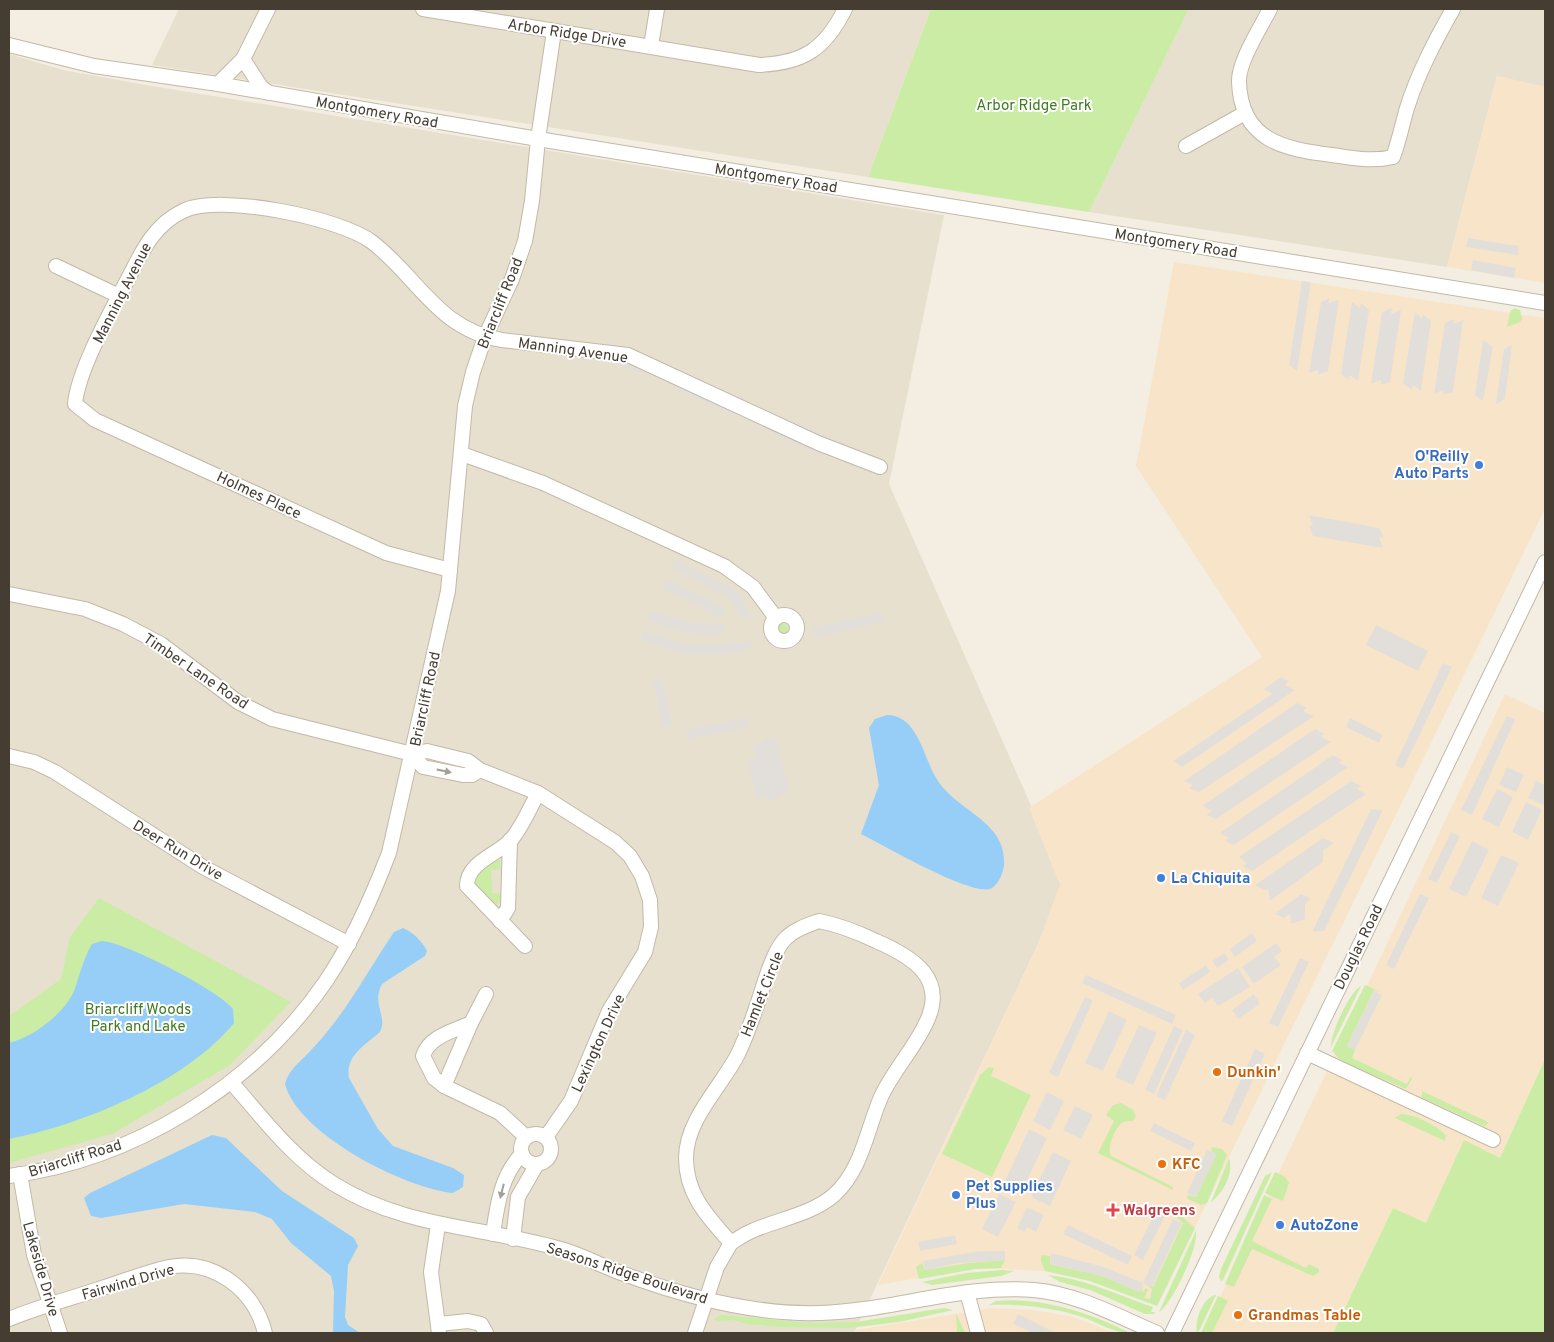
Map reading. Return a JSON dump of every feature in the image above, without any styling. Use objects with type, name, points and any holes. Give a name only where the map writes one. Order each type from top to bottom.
[{"type":"street","points":[[218,84],[243,59],[268,9]]},
{"type":"street","name":"Arbor Ridge Drive","points":[[423,9],[471,13],[554,31],[759,65],[778,64],[795,60],[818,48],[829,37],[845,9]]},
{"type":"street","points":[[651,46],[657,9]]},
{"type":"street","points":[[1270,9],[1242,66],[1238,81],[1245,113],[1254,128],[1267,139],[1293,150],[1375,161],[1393,157],[1400,139],[1406,110],[1428,55],[1452,9]]},
{"type":"street","name":"Briarcliff Road","points":[[14,1175],[70,1163],[124,1144],[175,1119],[231,1082],[299,1016],[326,982],[349,944],[374,893],[389,853],[448,591],[465,406],[472,372],[484,337],[512,279],[524,241],[532,201],[538,139],[554,31]]},
{"type":"street","name":"Montgomery Road","points":[[9,46],[94,66],[218,84],[538,139],[1545,303]]},
{"type":"street","points":[[243,59],[261,87],[269,93]]},
{"type":"street","points":[[1186,146],[1245,113]]},
{"type":"street","name":"Manning Avenue","points":[[75,404],[80,380],[119,296],[147,242],[156,230],[175,215],[198,206],[212,204],[251,206],[336,224],[357,232],[386,254],[444,314],[467,330],[484,337],[534,345],[578,348],[628,355],[818,443],[880,467]]},
{"type":"street","points":[[56,266],[119,296]]},
{"type":"street","name":"Holmes Place","points":[[75,404],[95,420],[386,553],[450,570]]},
{"type":"street","points":[[462,454],[542,484],[724,566],[753,587],[776,618]]},
{"type":"street","name":"Douglas Road","points":[[1172,1333],[1545,562]]},
{"type":"street","name":"Timber Lane Road","points":[[9,594],[85,608],[123,624],[160,644],[238,702],[272,720],[412,754]]},
{"type":"street","name":"Lexington Drive","points":[[412,754],[427,751],[468,761],[480,770],[538,793],[615,842],[630,856],[642,876],[650,900],[651,919],[645,952],[609,1011],[571,1101],[546,1137]]},
{"type":"street","name":"Deer Run Drive","points":[[9,756],[34,762],[55,772],[203,867],[349,944]]},
{"type":"street","points":[[525,946],[468,886],[467,879],[472,870],[510,840],[538,793]]},
{"type":"street","points":[[500,921],[508,908],[510,840]]},
{"type":"street","name":"Hamlet Circle","points":[[695,1333],[716,1267],[731,1243],[752,1230],[822,1204],[834,1194],[850,1175],[866,1140],[882,1096],[926,1025],[932,1005],[928,979],[921,967],[906,954],[844,926],[820,921],[801,927],[785,938],[774,959],[738,1055],[700,1112],[686,1156],[688,1183],[702,1210],[731,1243]]},
{"type":"street","points":[[444,1086],[471,1023],[486,994]]},
{"type":"street","points":[[471,1023],[434,1040],[426,1047],[423,1056],[434,1078],[444,1086],[500,1113],[526,1138]]},
{"type":"street","points":[[1307,1053],[1493,1140]]},
{"type":"street","name":"Seasons Ridge Boulevard","points":[[231,1082],[284,1144],[333,1184],[384,1209],[438,1225],[514,1238],[564,1250],[625,1275],[705,1300],[770,1311],[820,1313],[913,1302],[967,1292],[1034,1290],[1082,1300],[1156,1333]]},
{"type":"street","points":[[535,1134],[546,1137],[551,1144],[550,1154],[545,1161],[537,1164],[528,1161],[522,1154],[522,1144],[526,1138],[535,1134]]},
{"type":"street","points":[[493,1234],[506,1178],[512,1165],[522,1154]]},
{"type":"street","points":[[514,1238],[518,1197],[537,1164]]},
{"type":"street","name":"Lakeside Drive","points":[[14,1175],[34,1255],[60,1333]]},
{"type":"street","points":[[438,1225],[431,1272],[439,1329],[468,1320],[481,1324],[486,1333]]},
{"type":"street","name":"Fairwind Drive","points":[[9,1319],[170,1267],[199,1267],[226,1277],[246,1294],[261,1315],[265,1333]]},
{"type":"street","points":[[967,1292],[978,1333]]},
{"type":"shaded area","points":[[179,9],[931,9],[868,177],[152,65]]},
{"type":"shaded area","points":[[1189,9],[1545,9],[1545,87],[1497,76],[1447,267],[1089,212]]},
{"type":"shaded area","points":[[9,54],[63,70],[146,85],[944,215],[889,484],[1063,878],[1039,942],[854,1333],[9,1333]]},
{"type":"shaded area","points":[[1497,76],[1545,87],[1545,283],[1447,267]]},
{"type":"shaded area","points":[[1468,238],[1519,246],[1518,255],[1466,247]]},
{"type":"shaded area","points":[[1473,260],[1516,268],[1514,278],[1471,270]]},
{"type":"shaded area","points":[[1174,262],[1545,318],[1545,509],[1157,1305],[1099,1283],[1047,1271],[978,1268],[878,1285],[1039,942],[1060,885],[1029,808],[1262,657],[1136,466]]},
{"type":"shaded area","points":[[1302,281],[1311,282],[1297,371],[1289,365]]},
{"type":"shaded area","points":[[1329,298],[1329,303],[1339,300],[1328,371],[1318,375],[1318,370],[1309,373],[1321,302]]},
{"type":"shaded area","points":[[1352,302],[1360,308],[1361,303],[1369,310],[1358,381],[1350,375],[1349,380],[1341,374]]},
{"type":"shaded area","points":[[1392,308],[1391,314],[1401,310],[1390,382],[1381,385],[1381,380],[1371,384],[1382,312]]},
{"type":"shaded area","points":[[1415,312],[1422,319],[1423,314],[1431,321],[1421,391],[1413,385],[1412,390],[1403,383]]},
{"type":"shaded area","points":[[1454,319],[1454,324],[1463,320],[1453,392],[1443,395],[1443,390],[1434,394],[1445,323]]},
{"type":"shaded area","points":[[1483,340],[1493,347],[1483,401],[1475,395]]},
{"type":"shaded area","points":[[609,342],[648,355],[744,399],[742,403],[608,346]]},
{"type":"shaded area","points":[[1512,345],[1505,399],[1496,404],[1504,349]]},
{"type":"shaded area","points":[[582,354],[614,359],[644,370],[642,374],[613,363],[582,358]]},
{"type":"shaded area","points":[[679,386],[735,412],[734,416],[677,389]]},
{"type":"shaded area","points":[[778,415],[862,451],[861,455],[777,418]]},
{"type":"shaded area","points":[[766,426],[823,452],[821,455],[765,429]]},
{"type":"shaded area","points":[[1309,515],[1379,528],[1384,538],[1379,537],[1383,548],[1313,536],[1309,525],[1313,526]]},
{"type":"shaded area","points":[[675,560],[734,589],[742,598],[750,617],[741,619],[738,610],[729,597],[672,568]]},
{"type":"shaded area","points":[[666,580],[716,603],[727,614],[717,618],[711,611],[663,589]]},
{"type":"shaded area","points":[[652,611],[690,623],[723,624],[725,633],[705,635],[673,630],[647,620]]},
{"type":"shaded area","points":[[882,612],[884,622],[815,637],[813,628]]},
{"type":"shaded area","points":[[1376,625],[1428,651],[1418,671],[1366,645]]},
{"type":"shaded area","points":[[643,631],[682,643],[703,646],[751,641],[752,649],[720,655],[682,653],[641,640]]},
{"type":"shaded area","points":[[1443,663],[1452,667],[1403,769],[1395,765]]},
{"type":"shaded area","points":[[1281,677],[1289,681],[1285,685],[1295,690],[1182,767],[1173,761],[1272,694],[1264,689]]},
{"type":"shaded area","points":[[662,678],[672,725],[662,728],[653,679]]},
{"type":"shaded area","points":[[1505,694],[1545,713],[1545,1059],[1500,1158],[1464,1141],[1426,1224],[1393,1208],[1333,1333],[1203,1333]]},
{"type":"shaded area","points":[[1297,703],[1307,708],[1303,711],[1314,716],[1199,792],[1189,788],[1193,785],[1184,781]]},
{"type":"shaded area","points":[[1507,716],[1514,719],[1514,722],[1472,815],[1461,810]]},
{"type":"shaded area","points":[[748,718],[749,727],[688,739],[686,730]]},
{"type":"shaded area","points":[[1350,718],[1383,735],[1379,743],[1346,727]]},
{"type":"shaded area","points":[[1315,729],[1325,734],[1321,737],[1331,742],[1216,819],[1207,815],[1212,811],[1202,806]]},
{"type":"shaded area","points":[[776,737],[789,793],[780,795],[780,798],[767,801],[766,797],[756,799],[748,758],[757,756],[753,747],[767,739]]},
{"type":"shaded area","points":[[1333,755],[1342,760],[1339,763],[1348,767],[1234,845],[1225,841],[1229,838],[1220,833]]},
{"type":"shaded area","points":[[1507,767],[1524,775],[1516,792],[1499,785]]},
{"type":"shaded area","points":[[1351,781],[1361,786],[1357,789],[1366,794],[1252,871],[1243,866],[1247,863],[1239,857]]},
{"type":"shaded area","points":[[1536,781],[1545,785],[1545,806],[1528,798]]},
{"type":"shaded area","points":[[1497,789],[1513,797],[1499,827],[1482,819]]},
{"type":"shaded area","points":[[1526,802],[1542,810],[1528,840],[1512,832]]},
{"type":"shaded area","points":[[1371,809],[1383,810],[1324,931],[1312,932]]},
{"type":"shaded area","points":[[1451,832],[1460,836],[1437,883],[1428,879]]},
{"type":"shaded area","points":[[1323,838],[1334,843],[1323,851],[1323,862],[1270,901],[1268,889],[1265,890],[1255,885]]},
{"type":"shaded area","points":[[1472,841],[1489,850],[1466,897],[1449,889]]},
{"type":"shaded area","points":[[1501,855],[1519,863],[1498,906],[1481,898]]},
{"type":"shaded area","points":[[1301,894],[1311,899],[1305,904],[1305,919],[1291,924],[1290,914],[1284,918],[1275,914]]},
{"type":"shaded area","points":[[1420,894],[1429,898],[1394,969],[1386,965]]},
{"type":"shaded area","points":[[1252,933],[1257,941],[1235,957],[1230,949]]},
{"type":"shaded area","points":[[1276,943],[1282,951],[1274,957],[1281,965],[1254,984],[1242,967]]},
{"type":"shaded area","points":[[1224,953],[1229,960],[1217,968],[1212,961]]},
{"type":"shaded area","points":[[1300,958],[1309,962],[1278,1027],[1269,1023]]},
{"type":"shaded area","points":[[1206,965],[1210,972],[1183,990],[1179,983]]},
{"type":"shaded area","points":[[1238,968],[1250,987],[1218,1006],[1212,998],[1205,1003],[1198,994]]},
{"type":"shaded area","points":[[1086,975],[1176,1015],[1172,1024],[1082,983]]},
{"type":"shaded area","points":[[1374,991],[1382,995],[1355,1050],[1347,1046]]},
{"type":"shaded area","points":[[1254,994],[1260,1004],[1238,1019],[1232,1010]]},
{"type":"shaded area","points":[[1085,997],[1093,1001],[1058,1077],[1049,1073]]},
{"type":"shaded area","points":[[1109,1011],[1127,1020],[1103,1071],[1085,1063]]},
{"type":"shaded area","points":[[1139,1025],[1157,1033],[1133,1085],[1115,1077]]},
{"type":"shaded area","points":[[1174,1026],[1183,1030],[1154,1094],[1145,1090]]},
{"type":"shaded area","points":[[1186,1030],[1195,1035],[1165,1100],[1156,1096]]},
{"type":"shaded area","points":[[1255,1049],[1265,1054],[1232,1126],[1222,1121]]},
{"type":"shaded area","points":[[1047,1092],[1064,1101],[1050,1130],[1033,1121]]},
{"type":"shaded area","points":[[1075,1106],[1093,1115],[1081,1139],[1063,1130]]},
{"type":"shaded area","points":[[1154,1123],[1195,1143],[1191,1151],[1150,1131]]},
{"type":"shaded area","points":[[1029,1129],[1047,1138],[1021,1193],[1003,1185]]},
{"type":"shaded area","points":[[1207,1150],[1217,1154],[1196,1197],[1187,1193]]},
{"type":"shaded area","points":[[1053,1152],[1071,1161],[1050,1206],[1031,1197]]},
{"type":"shaded area","points":[[999,1194],[1016,1202],[998,1237],[982,1229]]},
{"type":"shaded area","points":[[1159,1205],[1168,1210],[1143,1260],[1134,1255]]},
{"type":"shaded area","points":[[1027,1207],[1044,1215],[1036,1232],[1027,1227],[1025,1232],[1017,1228]]},
{"type":"shaded area","points":[[1173,1219],[1182,1223],[1152,1287],[1143,1283]]},
{"type":"shaded area","points":[[1068,1225],[1132,1256],[1128,1265],[1063,1234]]},
{"type":"shaded area","points":[[955,1235],[957,1244],[920,1251],[918,1242]]},
{"type":"shaded area","points":[[979,1251],[1005,1251],[1005,1260],[959,1263],[925,1270],[923,1261]]},
{"type":"shaded area","points":[[1051,1253],[1104,1267],[1143,1283],[1140,1292],[1102,1276],[1050,1264]]},
{"type":"shaded area","points":[[992,1308],[1034,1310],[1073,1317],[1114,1333],[854,1333],[856,1330]]},
{"type":"shaded area","points":[[1018,1314],[1056,1333],[1033,1333],[1013,1324]]},
{"type":"green space","name":"Arbor Ridge Park","points":[[931,9],[1189,9],[1089,212],[868,177]]},
{"type":"green space","points":[[1514,308],[1520,310],[1522,319],[1520,322],[1507,327],[1510,312]]},
{"type":"green space","points":[[778,623],[784,623],[788,630],[784,637],[778,637],[774,633],[774,627]]},
{"type":"green space","points":[[497,858],[500,861],[500,869],[491,870],[492,893],[501,893],[501,901],[496,905],[475,883],[476,873]]},
{"type":"green space","name":"Briarcliff Woods Park and Lake","points":[[99,898],[291,1002],[230,1065],[112,1134],[9,1163],[9,1015],[61,979],[70,937]]},
{"type":"green space","points":[[1365,985],[1383,993],[1374,990],[1347,1046],[1355,1050],[1352,1058],[1407,1084],[1411,1076],[1412,1079],[1406,1089],[1343,1062],[1332,1051]]},
{"type":"green space","points":[[1361,986],[1331,1047],[1334,1033],[1346,1004]]},
{"type":"green space","points":[[1545,1059],[1545,1333],[1333,1333],[1393,1208],[1426,1223],[1464,1140],[1500,1158]]},
{"type":"green space","points":[[989,1067],[994,1068],[991,1076],[1031,1095],[992,1177],[942,1154],[980,1075]]},
{"type":"green space","points":[[1422,1091],[1488,1122],[1487,1125],[1484,1126],[1422,1098]]},
{"type":"green space","points":[[1121,1103],[1133,1110],[1136,1116],[1133,1121],[1123,1122],[1116,1130],[1110,1148],[1111,1156],[1173,1187],[1173,1190],[1098,1153],[1114,1121],[1106,1115],[1113,1105]]},
{"type":"green space","points":[[1401,1114],[1412,1116],[1432,1125],[1443,1132],[1446,1136],[1445,1141],[1395,1118]]},
{"type":"green space","points":[[1212,1147],[1222,1149],[1227,1155],[1207,1203],[1201,1205],[1187,1197],[1188,1195],[1196,1197],[1216,1154],[1211,1151]]},
{"type":"green space","points":[[1229,1158],[1229,1177],[1220,1194],[1211,1202]]},
{"type":"green space","points":[[1272,1172],[1221,1281],[1219,1277],[1221,1269],[1265,1176]]},
{"type":"green space","points":[[1275,1172],[1285,1177],[1289,1183],[1283,1201],[1265,1193]]},
{"type":"green space","points":[[1264,1195],[1272,1199],[1252,1241],[1306,1268],[1309,1264],[1319,1269],[1319,1272],[1313,1276],[1252,1249],[1234,1287],[1225,1284]]},
{"type":"green space","points":[[1180,1215],[1195,1228],[1157,1306],[1090,1281],[1045,1271],[1041,1261],[1041,1255],[1050,1256],[1050,1264],[1102,1276],[1140,1292],[1143,1286],[1142,1293],[1146,1288],[1148,1290],[1144,1298],[1150,1299],[1152,1289],[1145,1284],[1153,1287],[1183,1223],[1177,1218]]},
{"type":"green space","points":[[1196,1231],[1196,1239],[1184,1275],[1171,1298],[1159,1312]]},
{"type":"green space","points":[[1005,1260],[1001,1268],[976,1269],[919,1279],[916,1267],[922,1263],[925,1270]]},
{"type":"green space","points":[[1014,1271],[1001,1276],[932,1285],[922,1282],[966,1273]]},
{"type":"green space","points":[[1048,1275],[1075,1280],[1101,1288],[1153,1307],[1151,1312],[1155,1312],[1154,1314],[1145,1314],[1090,1290],[1060,1282]]},
{"type":"green space","points":[[1216,1295],[1197,1333],[1196,1328],[1200,1310],[1207,1300]]},
{"type":"green space","points":[[1218,1296],[1228,1301],[1212,1333],[1201,1333]]},
{"type":"green space","points":[[996,1301],[1031,1301],[1065,1308],[1114,1325],[1130,1333],[1117,1331],[1082,1317],[1059,1311],[1025,1306],[989,1305]]},
{"type":"green space","points":[[944,1308],[953,1310],[899,1322],[849,1328],[779,1327],[713,1319],[721,1315],[811,1323],[856,1322]]},
{"type":"green space","points":[[956,1313],[965,1333],[957,1333]]},
{"type":"water","points":[[887,715],[897,717],[912,729],[935,776],[943,788],[977,816],[997,837],[1003,849],[1004,865],[1000,878],[992,888],[982,889],[967,886],[928,869],[861,834],[879,785],[869,728],[875,719]]},
{"type":"water","points":[[403,928],[417,937],[427,951],[425,956],[382,984],[378,998],[382,1021],[380,1032],[353,1057],[350,1063],[349,1078],[378,1129],[393,1146],[453,1168],[464,1175],[463,1187],[453,1193],[432,1189],[408,1181],[356,1155],[331,1139],[310,1121],[294,1103],[285,1084],[293,1069],[336,1021],[394,932]]},
{"type":"water","name":"Briarcliff Woods Park and Lake","points":[[102,941],[114,943],[150,958],[210,991],[233,1009],[234,1023],[214,1044],[189,1064],[131,1098],[100,1112],[68,1123],[9,1139],[9,1043],[28,1036],[47,1023],[63,1008],[74,991],[92,944]]},
{"type":"water","points":[[212,1135],[226,1138],[282,1191],[354,1238],[358,1246],[348,1265],[345,1317],[348,1325],[360,1333],[333,1333],[334,1291],[331,1276],[291,1243],[272,1219],[255,1212],[184,1204],[101,1218],[91,1216],[84,1198],[90,1193]]},
{"type":"place","name":"O'Reilly Auto Parts","points":[[1479,465]]},
{"type":"place","name":"La Chiquita","points":[[1161,878]]},
{"type":"place","name":"Dunkin'","points":[[1217,1072]]},
{"type":"place","name":"KFC","points":[[1162,1164]]},
{"type":"place","name":"Pet Supplies Plus","points":[[956,1195]]},
{"type":"place","name":"Walgreens","points":[[1113,1210]]},
{"type":"place","name":"AutoZone","points":[[1280,1225]]},
{"type":"place","name":"Grandmas Table","points":[[1238,1315]]}]
